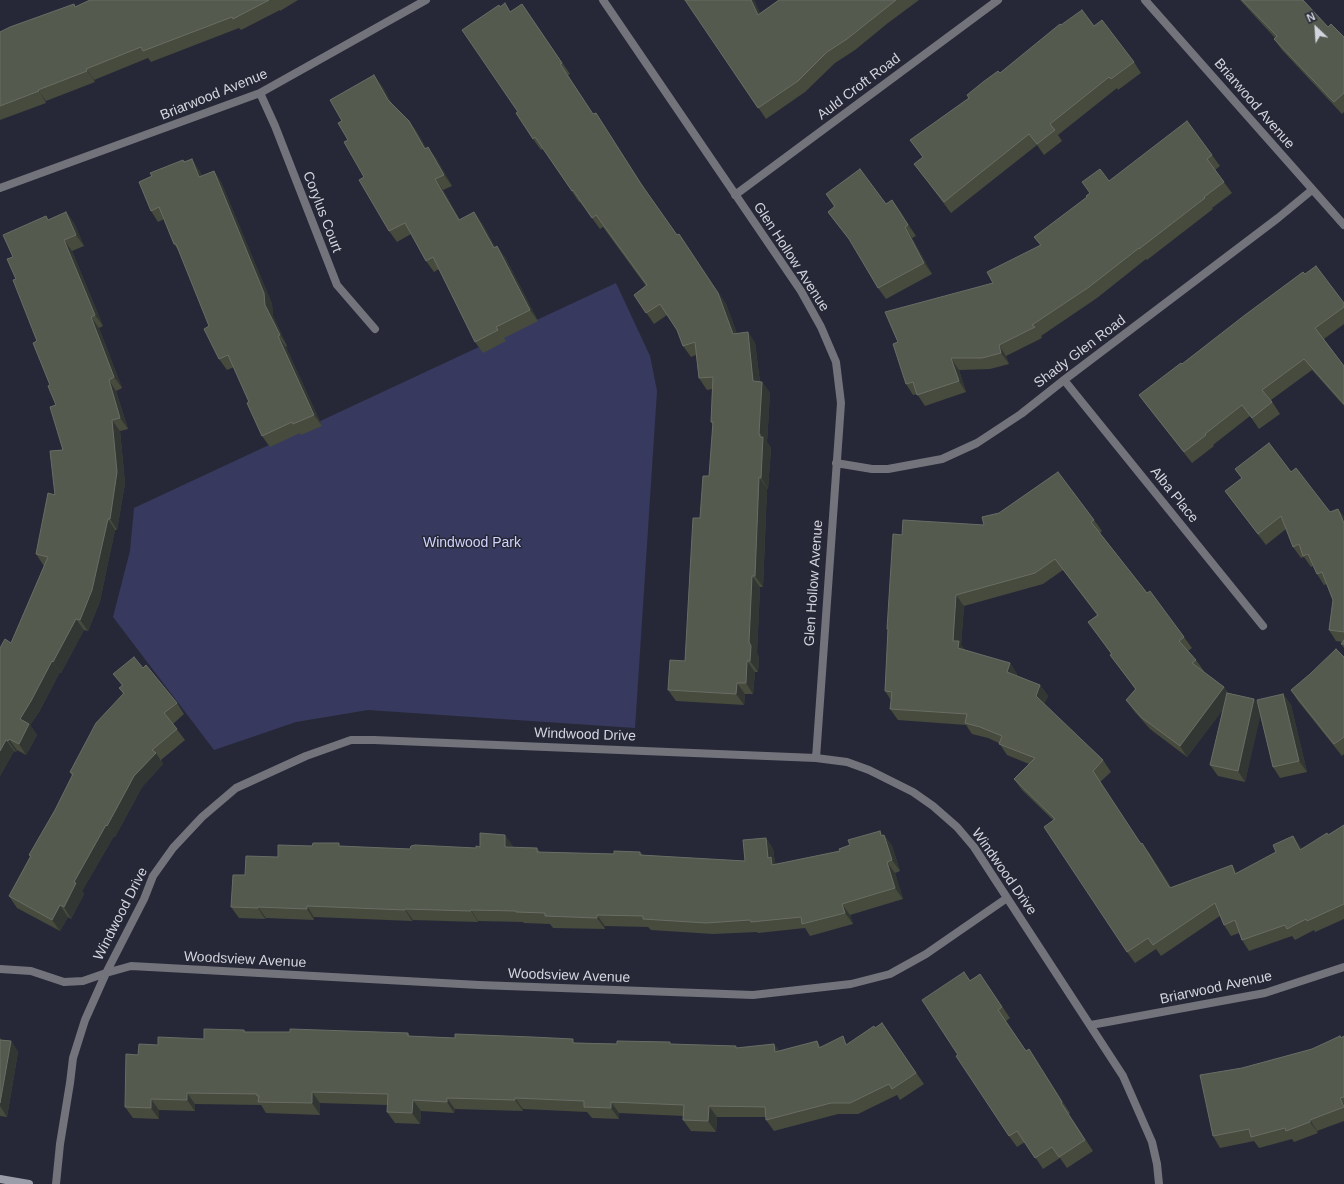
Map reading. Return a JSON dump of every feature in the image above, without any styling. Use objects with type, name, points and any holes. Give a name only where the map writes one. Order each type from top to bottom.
[{"type":"street","name":"Briarwood Avenue","points":[[0,188],[260,93],[426,0]]},
{"type":"street","name":"Glen Hollow Avenue","points":[[604,0],[800,291],[821,327],[836,362],[841,403],[816,758]]},
{"type":"street","name":"Auld Croft Road","points":[[735,195],[998,0]]},
{"type":"street","name":"Briarwood Avenue","points":[[1145,0],[1344,225]]},
{"type":"street","name":"Corylus Court","points":[[260,93],[275,126],[336,285],[376,329]]},
{"type":"street","name":"Shady Glen Road","points":[[836,463],[872,469],[888,469],[942,459],[977,443],[1021,414],[1278,218],[1312,190]]},
{"type":"street","name":"Alba Place","points":[[1064,380],[1263,626]]},
{"type":"street","name":"Windwood Drive","points":[[56,1184],[60,1144],[73,1058],[85,1020],[106,972],[144,900],[153,876],[173,848],[202,817],[236,788],[306,756],[351,740],[816,758],[847,762],[869,770],[913,792],[933,806],[957,827],[974,847],[1123,1076],[1152,1142],[1157,1164],[1159,1184]]},
{"type":"street","name":"Woodsview Avenue","points":[[0,969],[31,971],[64,982],[83,981],[106,972],[131,966],[479,985],[753,996],[851,984],[890,974],[926,954],[1007,898]]},
{"type":"street","name":"Briarwood Avenue","points":[[1091,1026],[1265,993],[1344,967]]},
{"type":"street","points":[[0,1179],[29,1184]]},
{"type":"green space","name":"Windwood Park","points":[[616,283],[650,356],[657,391],[635,728],[368,710],[296,722],[214,750],[113,617],[130,551],[134,508]]},
{"type":"building","points":[[90,0],[269,0],[233,19],[232,17],[143,51],[141,47],[86,69],[87,71],[0,106],[0,32],[74,4],[75,7]]},
{"type":"building","points":[[685,0],[751,0],[758,15],[779,0],[896,0],[847,39],[827,52],[798,81],[758,108]]},
{"type":"building","points":[[1242,0],[1303,0],[1328,27],[1331,24],[1344,37],[1344,93],[1334,102],[1274,39],[1277,36]]},
{"type":"building","points":[[505,3],[510,12],[522,4],[562,63],[560,64],[593,114],[596,113],[641,184],[677,235],[679,234],[718,293],[733,334],[748,332],[753,381],[762,382],[759,434],[760,437],[763,437],[761,478],[759,477],[755,576],[752,576],[749,642],[751,646],[750,661],[747,661],[746,683],[737,683],[736,694],[668,690],[670,660],[685,661],[693,518],[700,518],[703,476],[709,476],[713,422],[711,422],[713,377],[699,378],[695,342],[683,346],[677,330],[660,304],[646,313],[634,295],[647,285],[596,215],[592,218],[535,137],[533,139],[516,113],[518,112],[462,30],[499,5],[500,7]]},
{"type":"building","points":[[1082,10],[1094,26],[1102,20],[1134,62],[1111,79],[1109,77],[1050,124],[1055,130],[1037,144],[1029,134],[944,202],[914,164],[923,157],[910,140],[969,98],[967,95],[983,82],[998,71],[1000,73],[1060,24],[1061,25]]},
{"type":"building","points":[[374,75],[388,100],[409,121],[425,149],[428,147],[444,175],[435,179],[459,220],[474,212],[494,248],[497,246],[530,310],[496,327],[498,330],[475,342],[433,257],[426,261],[405,223],[389,231],[359,180],[364,177],[344,142],[348,140],[338,123],[342,121],[330,100]]},
{"type":"building","points":[[1187,121],[1212,155],[1207,159],[1224,182],[1089,287],[1032,325],[1035,327],[999,345],[1001,353],[982,358],[951,358],[959,381],[917,395],[913,382],[906,384],[893,344],[898,342],[885,312],[993,283],[987,272],[1041,245],[1034,237],[1087,197],[1086,196],[1090,193],[1082,182],[1100,169],[1109,181]]},
{"type":"building","points":[[192,159],[199,177],[214,171],[264,293],[265,305],[280,335],[278,336],[314,415],[293,424],[292,422],[262,436],[228,355],[219,359],[204,329],[209,326],[176,244],[174,244],[159,207],[151,211],[139,182],[152,176],[150,173],[183,160],[184,162]]},
{"type":"building","points":[[860,169],[886,204],[892,200],[908,225],[905,227],[924,263],[878,288],[849,239],[828,212],[835,206],[826,194]]},
{"type":"building","points":[[66,212],[76,235],[64,240],[95,315],[91,317],[114,377],[109,380],[120,418],[112,420],[117,472],[110,519],[108,519],[92,590],[80,620],[76,619],[20,719],[29,724],[19,744],[9,739],[8,741],[6,740],[0,751],[0,648],[5,639],[11,643],[48,557],[36,554],[48,493],[55,495],[50,451],[63,450],[50,407],[56,405],[48,386],[50,385],[33,343],[37,341],[13,280],[16,279],[7,259],[13,257],[3,235],[46,216],[48,220]]},
{"type":"building","points":[[1316,266],[1344,303],[1344,307],[1315,328],[1344,366],[1344,404],[1304,359],[1262,390],[1272,402],[1252,418],[1242,405],[1184,452],[1139,395],[1303,272],[1305,274]]},
{"type":"building","points":[[1269,443],[1291,472],[1296,468],[1330,512],[1338,509],[1344,523],[1344,632],[1329,630],[1333,600],[1322,572],[1317,574],[1308,554],[1303,556],[1299,544],[1293,547],[1281,516],[1258,534],[1225,491],[1242,478],[1235,469]]},
{"type":"building","points":[[1058,472],[1094,520],[1091,522],[1147,593],[1150,591],[1184,637],[1179,641],[1196,660],[1192,663],[1224,687],[1180,746],[1142,718],[1126,700],[1136,689],[1110,655],[1112,654],[1088,622],[1098,615],[1055,559],[1035,573],[956,595],[953,641],[959,641],[958,648],[1010,663],[1007,672],[1040,685],[1036,696],[1103,760],[1093,771],[1141,844],[1142,843],[1170,888],[1232,865],[1235,874],[1276,852],[1273,845],[1293,836],[1300,850],[1327,833],[1328,835],[1344,825],[1344,904],[1307,921],[1306,919],[1287,929],[1285,925],[1242,940],[1235,920],[1224,925],[1215,903],[1153,945],[1148,938],[1127,952],[1044,827],[1055,819],[1014,779],[1035,758],[999,744],[1002,736],[965,723],[967,714],[890,709],[892,692],[885,691],[893,534],[902,535],[903,520],[984,525],[982,517],[999,513]]},
{"type":"building","points":[[1336,649],[1344,657],[1344,737],[1334,744],[1291,690]]},
{"type":"building","points":[[134,657],[143,668],[146,665],[177,703],[164,713],[177,729],[152,750],[156,753],[134,776],[74,882],[76,883],[64,907],[60,905],[52,920],[9,896],[31,856],[29,855],[55,810],[73,774],[70,772],[96,723],[124,693],[119,688],[123,685],[113,674]]},
{"type":"building","points":[[1227,693],[1254,699],[1238,771],[1210,765]]},
{"type":"building","points":[[1283,694],[1299,761],[1273,767],[1257,700]]},
{"type":"building","points":[[880,831],[881,836],[884,835],[892,860],[887,862],[895,888],[842,904],[845,913],[802,924],[801,917],[751,922],[750,920],[706,923],[643,919],[643,916],[597,915],[597,918],[545,916],[545,913],[516,911],[405,910],[307,906],[307,909],[231,907],[233,875],[245,875],[246,856],[278,857],[278,845],[312,846],[313,843],[339,843],[339,846],[410,849],[411,846],[415,845],[476,848],[476,846],[480,847],[480,833],[505,835],[505,847],[537,848],[537,852],[614,854],[614,851],[640,852],[640,855],[745,861],[743,840],[766,838],[768,858],[771,857],[772,865],[840,851],[839,849],[850,845],[848,840]]},
{"type":"building","points":[[964,972],[970,981],[980,974],[1002,1007],[998,1010],[1026,1051],[1029,1049],[1085,1140],[1059,1157],[1052,1147],[1035,1158],[1017,1131],[1009,1136],[956,1056],[958,1055],[922,1000]]},
{"type":"building","points":[[882,1023],[916,1073],[892,1089],[889,1084],[850,1103],[831,1103],[766,1120],[765,1107],[709,1106],[708,1121],[683,1120],[684,1105],[611,1102],[611,1108],[584,1107],[584,1101],[515,1098],[515,1100],[447,1098],[447,1102],[413,1100],[412,1113],[387,1112],[388,1094],[312,1092],[312,1103],[258,1102],[259,1096],[257,1096],[257,1094],[187,1093],[187,1100],[151,1099],[151,1108],[125,1107],[126,1054],[138,1055],[139,1044],[158,1045],[158,1037],[204,1039],[204,1029],[244,1030],[244,1032],[290,1032],[290,1029],[408,1033],[408,1036],[455,1038],[455,1034],[573,1039],[573,1043],[617,1044],[617,1041],[670,1042],[670,1044],[736,1046],[736,1048],[774,1044],[775,1052],[817,1041],[819,1048],[843,1036],[846,1045],[874,1026],[875,1028]]},
{"type":"building","points":[[1340,1036],[1341,1038],[1344,1036],[1344,1097],[1340,1098],[1344,1107],[1286,1131],[1285,1128],[1251,1137],[1249,1129],[1213,1136],[1200,1075],[1242,1068],[1312,1049]]},
{"type":"building","points":[[0,1040],[11,1041],[0,1103]]}]
